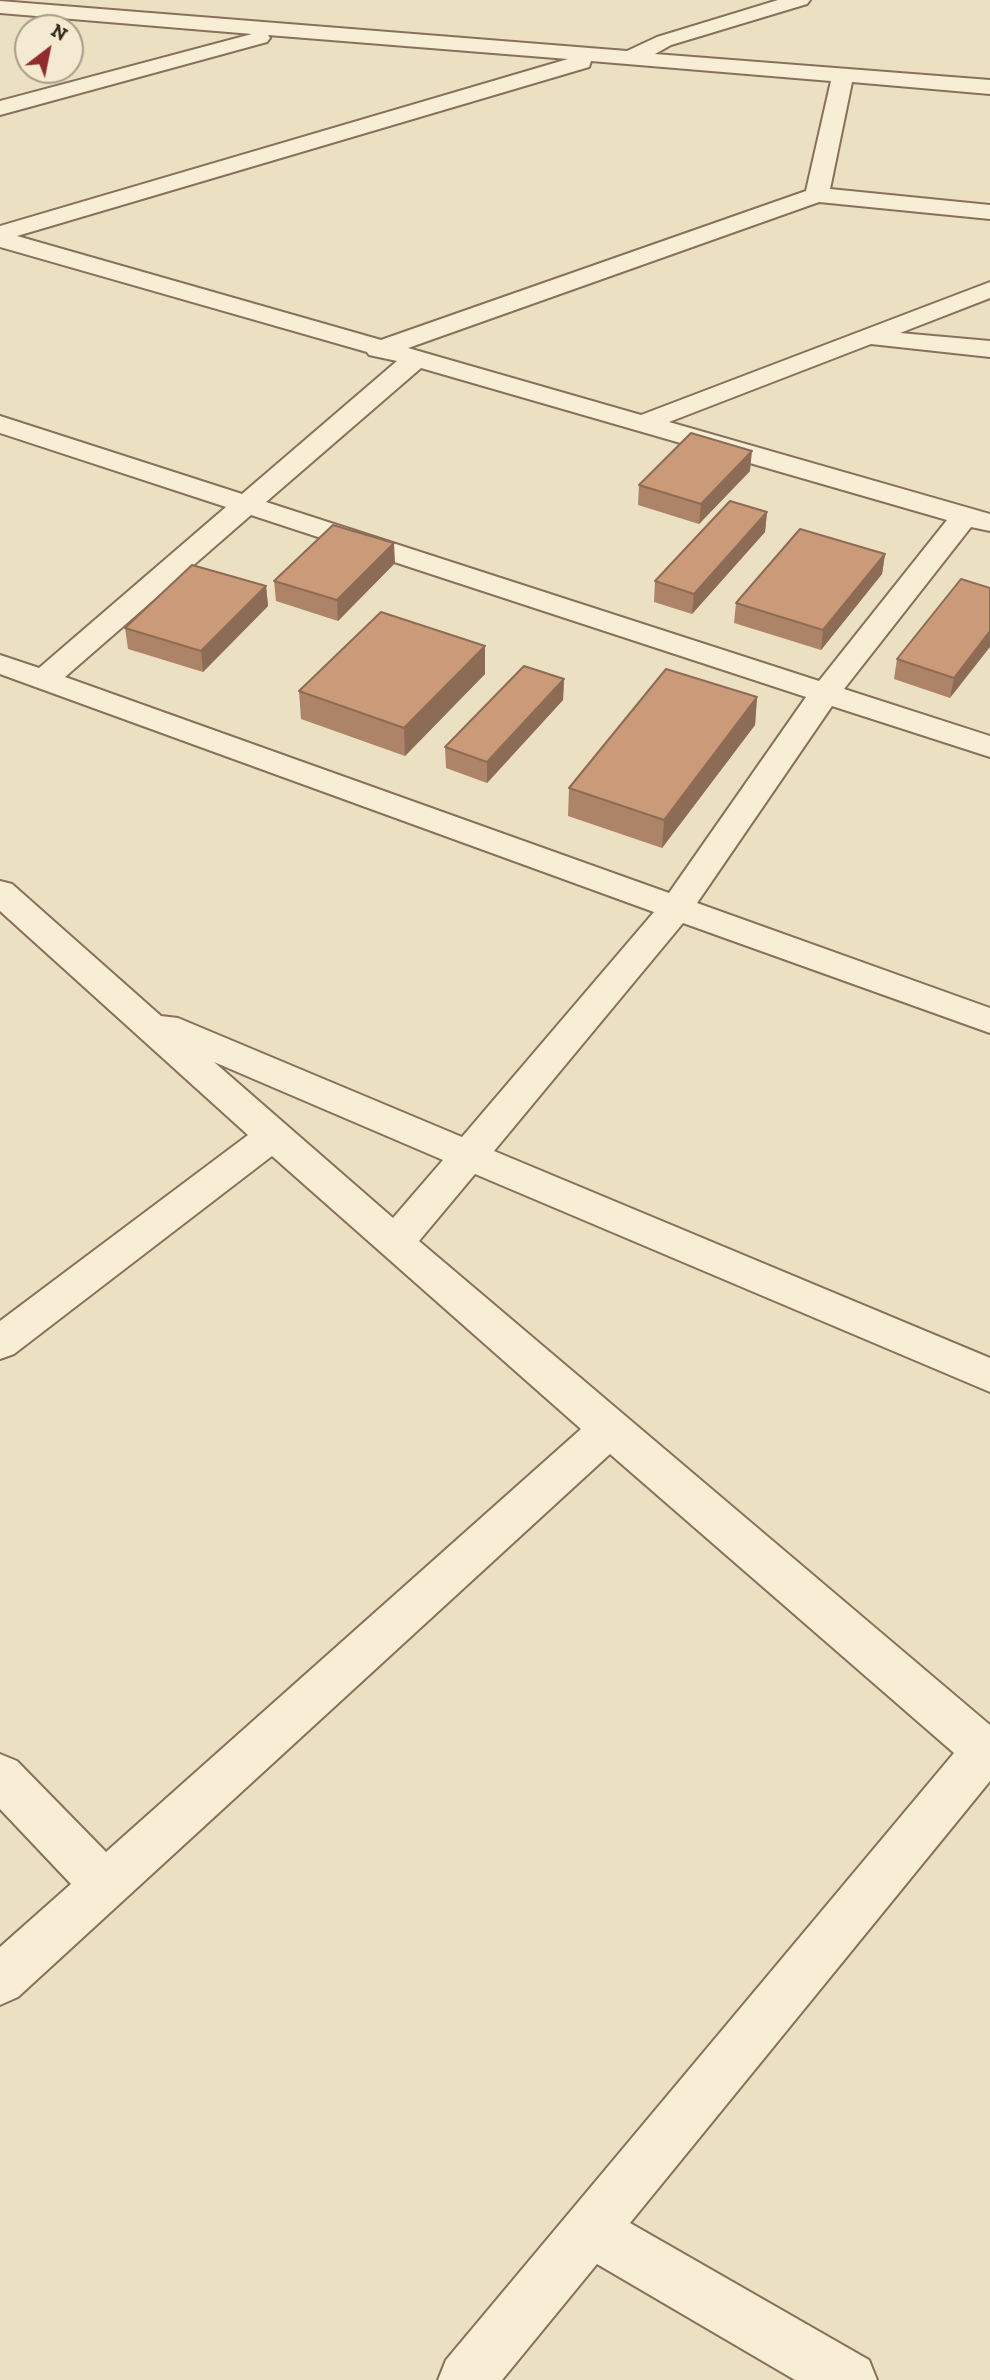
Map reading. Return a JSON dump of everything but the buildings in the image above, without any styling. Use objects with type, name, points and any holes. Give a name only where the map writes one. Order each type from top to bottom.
[{"type":"street","points":[[630,57],[664,41],[800,0]]},
{"type":"street","points":[[0,7],[990,87]]},
{"type":"street","points":[[0,108],[285,31]]},
{"type":"street","points":[[0,236],[603,55]]},
{"type":"street","points":[[817,195],[843,74]]},
{"type":"street","points":[[378,350],[817,195],[990,212]]},
{"type":"street","points":[[0,236],[378,350],[978,520],[825,694],[676,908],[395,1243]]},
{"type":"street","points":[[641,425],[871,338],[990,289]]},
{"type":"street","points":[[871,338],[990,349]]},
{"type":"street","points":[[44,680],[414,360]]},
{"type":"street","points":[[0,424],[990,747]]},
{"type":"street","points":[[0,664],[990,1021]]},
{"type":"street","points":[[7,911],[137,1016],[271,1137],[608,1430],[988,1752],[466,2380]]},
{"type":"street","points":[[137,1016],[990,1376]]},
{"type":"street","points":[[0,1343],[271,1137]]},
{"type":"street","points":[[0,1980],[608,1430]]},
{"type":"street","points":[[0,1776],[105,1885]]},
{"type":"street","points":[[590,2230],[849,2380]]}]
